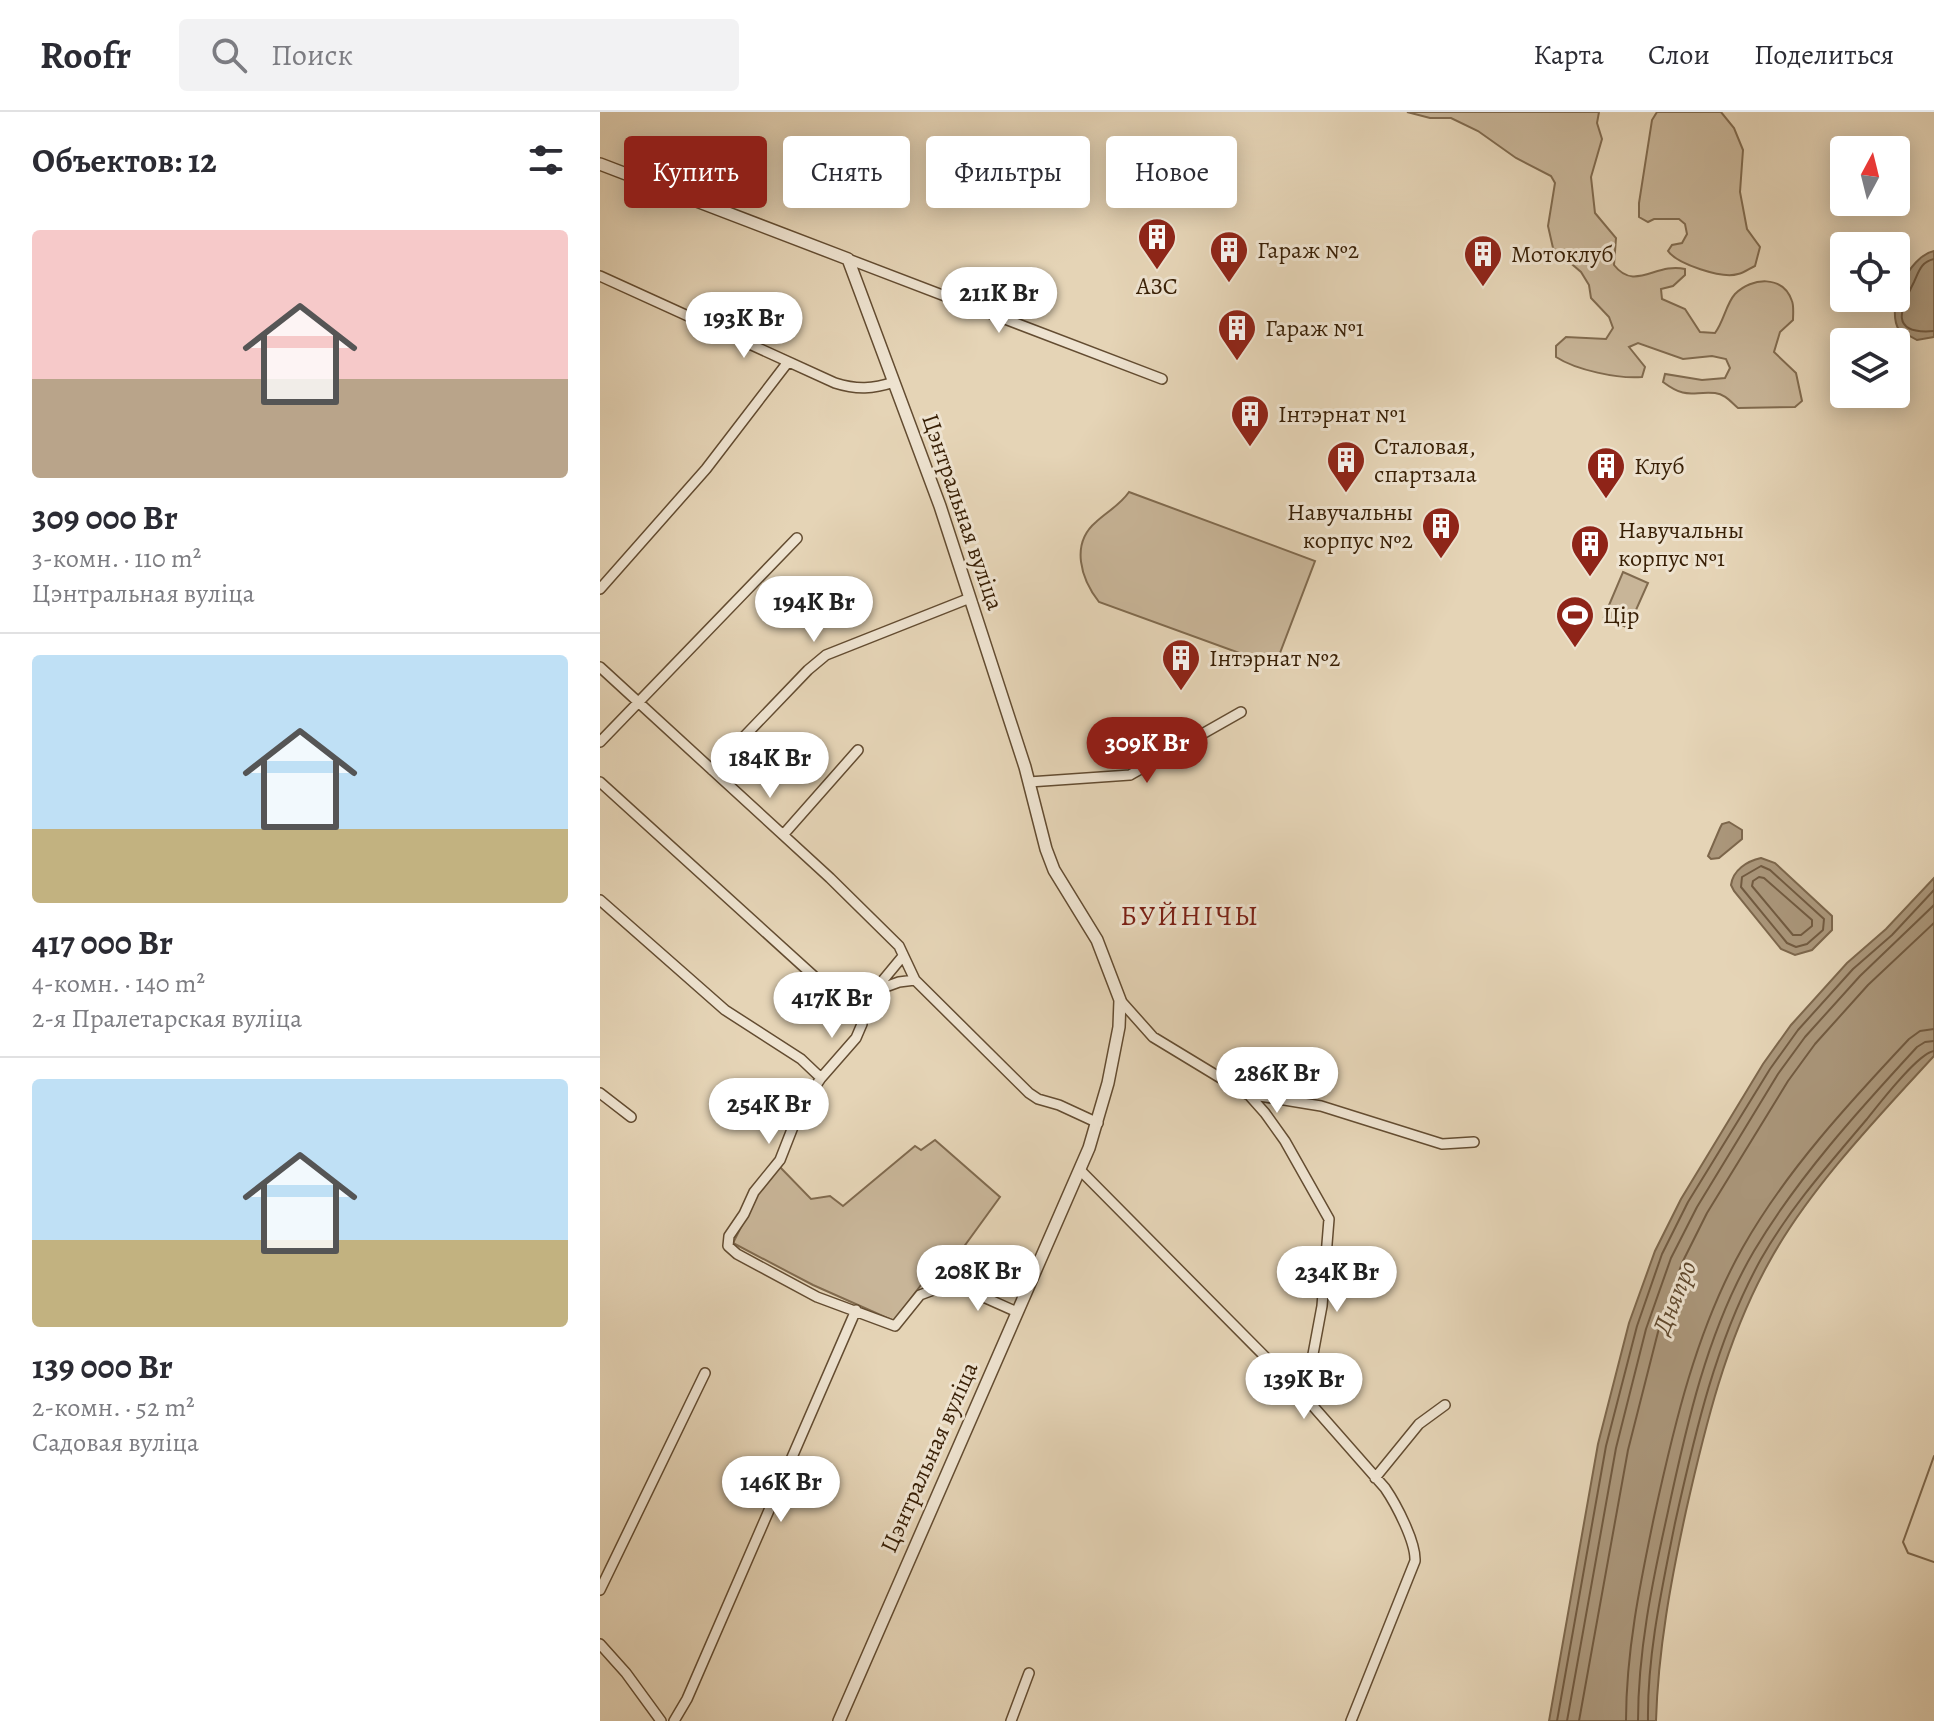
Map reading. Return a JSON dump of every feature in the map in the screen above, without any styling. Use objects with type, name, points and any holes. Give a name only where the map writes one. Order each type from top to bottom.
[{"type":"street","points":[[600,164],[1162,379]]},
{"type":"street","name":"Цэнтральная вуліца","points":[[839,1721],[1080,1170],[1098,1123],[1115,1048],[1120,1000],[1097,940],[1054,870],[1046,849],[1029,782],[970,598],[848,259]]},
{"type":"street","points":[[600,276],[849,387],[873,389],[894,382]]},
{"type":"street","points":[[600,589],[706,469],[788,362]]},
{"type":"street","points":[[600,742],[797,538]]},
{"type":"street","points":[[712,770],[826,655],[970,598]]},
{"type":"street","points":[[600,667],[899,946],[915,980],[1029,1093],[1098,1123]]},
{"type":"street","points":[[1029,782],[1130,775],[1241,712]]},
{"type":"street","points":[[783,835],[858,750]]},
{"type":"street","points":[[600,782],[849,1008],[859,1006],[903,956]]},
{"type":"street","points":[[600,900],[725,1010],[801,1059],[821,1078]]},
{"type":"street","points":[[874,991],[886,985],[915,980]]},
{"type":"street","points":[[1120,1000],[1153,1037],[1247,1094],[1265,1113],[1291,1151],[1329,1219],[1322,1306],[1305,1397]]},
{"type":"street","points":[[859,1006],[862,1024],[856,1038],[821,1078],[800,1109],[780,1160],[754,1192],[729,1236],[728,1246],[737,1254],[817,1297],[895,1326],[920,1295],[952,1283],[1017,1312]]},
{"type":"street","points":[[600,1093],[631,1117]]},
{"type":"street","points":[[1247,1094],[1321,1106],[1442,1144],[1474,1142]]},
{"type":"street","points":[[1080,1170],[1305,1397],[1395,1504],[1413,1545],[1415,1561],[1351,1721]]},
{"type":"street","points":[[674,1721],[687,1699],[856,1310]]},
{"type":"street","points":[[600,1590],[705,1373]]},
{"type":"street","points":[[1375,1478],[1419,1424],[1445,1405]]},
{"type":"street","points":[[600,1644],[661,1721]]},
{"type":"street","points":[[1011,1721],[1029,1673]]},
{"type":"shaded area","points":[[1407,112],[1599,112],[1597,123],[1602,139],[1591,177],[1595,213],[1616,238],[1614,265],[1630,276],[1665,269],[1685,269],[1685,275],[1673,286],[1661,289],[1662,299],[1685,309],[1700,332],[1715,333],[1732,298],[1742,288],[1766,281],[1782,287],[1792,301],[1793,320],[1780,332],[1774,352],[1796,373],[1802,401],[1795,407],[1738,408],[1719,394],[1684,393],[1663,382],[1665,374],[1702,380],[1725,378],[1730,368],[1726,359],[1712,356],[1683,359],[1638,343],[1629,347],[1645,367],[1642,377],[1586,370],[1556,357],[1556,346],[1566,337],[1606,339],[1613,328],[1609,317],[1591,298],[1589,285],[1581,272],[1553,248],[1548,226],[1555,183],[1551,176],[1451,118],[1430,118]]},
{"type":"shaded area","points":[[1657,112],[1721,112],[1734,128],[1743,150],[1740,192],[1747,229],[1760,247],[1755,266],[1731,275],[1690,265],[1668,251],[1672,245],[1682,243],[1687,234],[1685,224],[1679,219],[1654,219],[1648,222],[1639,217],[1652,120]]},
{"type":"shaded area","points":[[1129,492],[1315,561],[1275,666],[1099,602],[1083,572],[1083,541],[1096,522]]},
{"type":"shaded area","points":[[1623,572],[1648,583],[1628,628],[1604,617]]},
{"type":"shaded area","points":[[935,1140],[1000,1197],[939,1281],[924,1281],[894,1321],[813,1285],[733,1243],[760,1189],[779,1166],[811,1199],[830,1196],[843,1206],[915,1146],[921,1150]]},
{"type":"water","points":[[1934,251],[1934,337],[1917,340],[1910,336],[1910,328],[1898,328],[1895,312],[1910,312],[1910,270]]},
{"type":"water","points":[[1729,822],[1742,830],[1742,839],[1719,858],[1711,859],[1708,856],[1720,828]]},
{"type":"water","points":[[1761,858],[1775,863],[1832,916],[1832,930],[1812,950],[1795,955],[1781,949],[1734,891],[1732,880],[1738,871]]},
{"type":"water","name":"Дняпро","points":[[1934,878],[1934,1056],[1845,1156],[1803,1209],[1768,1264],[1740,1323],[1709,1416],[1680,1537],[1662,1642],[1656,1721],[1549,1721],[1598,1444],[1629,1323],[1655,1251],[1681,1199],[1763,1064],[1791,1025],[1847,963],[1886,929]]},
{"type":"waterway","points":[[1934,1456],[1903,1542],[1908,1553],[1934,1562]]},
{"type":"place","name":"АЗС","points":[[1157,271]]},
{"type":"place","name":"Гараж №2","points":[[1229,284]]},
{"type":"place","name":"Мотоклуб","points":[[1483,288]]},
{"type":"place","name":"Гараж №1","points":[[1237,362]]},
{"type":"place","name":"Інтэрнат №1","points":[[1250,448]]},
{"type":"place","name":"Сталовая, спартзала","points":[[1346,494]]},
{"type":"place","name":"Клуб","points":[[1606,500]]},
{"type":"place","name":"Навучальны корпус №2","points":[[1441,560]]},
{"type":"place","name":"Навучальны корпус №1","points":[[1590,578]]},
{"type":"place","name":"Цір","points":[[1575,649]]},
{"type":"place","name":"Інтэрнат №2","points":[[1181,692]]},
{"type":"district","name":"БУЙНІЧЫ","points":[[1190,915]]}]
